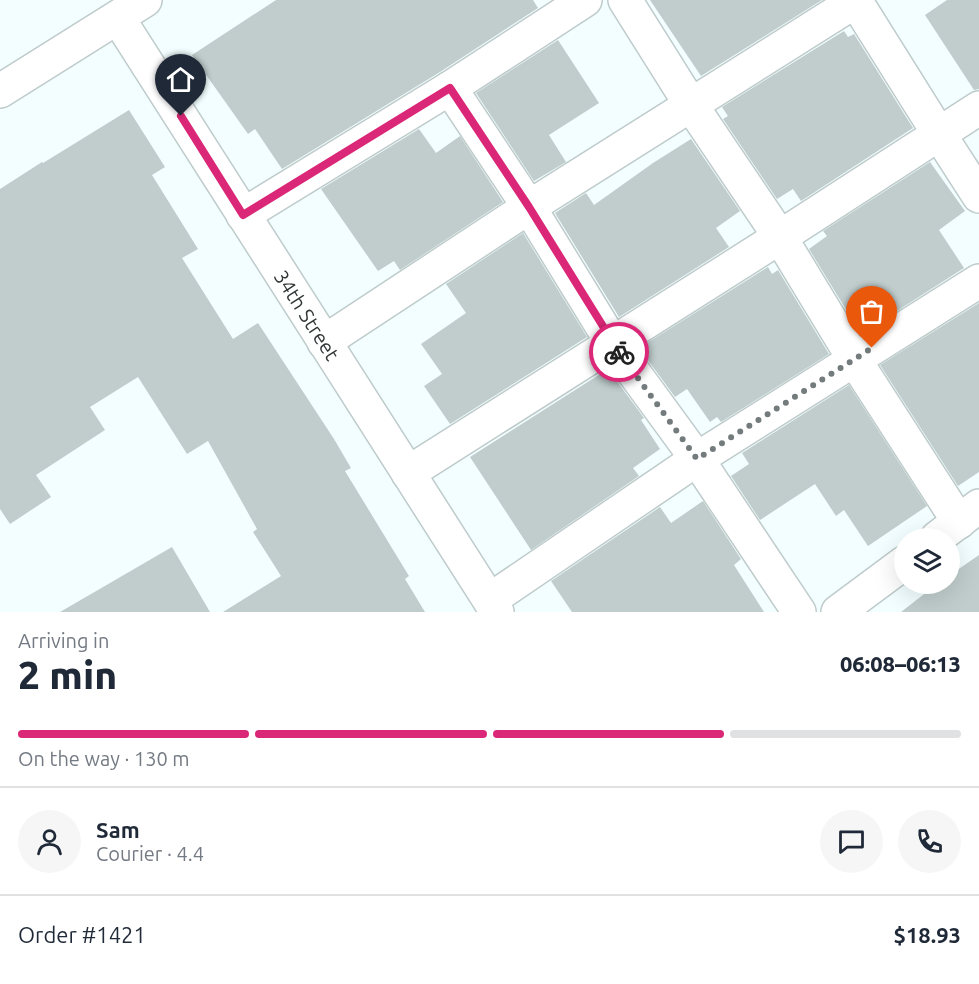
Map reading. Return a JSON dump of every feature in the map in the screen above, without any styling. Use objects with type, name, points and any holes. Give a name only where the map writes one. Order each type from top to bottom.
[{"type":"street","points":[[0,91],[145,0]]},
{"type":"street","points":[[243,215],[450,88],[585,0]]},
{"type":"street","points":[[626,0],[692,105],[780,237],[854,359],[958,522]]},
{"type":"street","points":[[324,342],[529,207],[856,0],[979,196]]},
{"type":"street","name":"34th Street","points":[[118,18],[494,606]]},
{"type":"street","points":[[450,88],[529,207],[613,344],[697,459],[799,612]]},
{"type":"street","points":[[408,472],[613,344],[979,108]]},
{"type":"street","points":[[494,606],[697,459],[979,281]]},
{"type":"street","points":[[838,612],[894,570]]},
{"type":"building","points":[[276,0],[533,0],[538,8],[440,72],[282,169],[255,129],[248,134],[192,55]]},
{"type":"building","points":[[650,0],[822,0],[701,76]]},
{"type":"building","points":[[947,0],[979,0],[979,89],[974,90],[925,15]]},
{"type":"building","points":[[844,31],[848,37],[854,34],[913,128],[801,201],[793,189],[777,199],[723,119],[728,116],[722,107]]},
{"type":"building","points":[[558,40],[599,103],[549,135],[566,162],[534,181],[476,93]]},
{"type":"building","points":[[129,110],[165,167],[152,175],[198,249],[182,258],[233,339],[258,323],[351,468],[345,471],[409,576],[405,579],[425,612],[223,612],[281,576],[253,532],[257,529],[208,441],[187,454],[138,377],[90,407],[105,430],[36,475],[51,497],[10,524],[0,509],[0,189]]},
{"type":"building","points":[[419,129],[436,153],[460,136],[503,202],[400,270],[394,261],[378,271],[321,189]]},
{"type":"building","points":[[691,139],[740,211],[716,228],[729,247],[619,317],[555,213],[586,193],[594,205]]},
{"type":"building","points":[[930,162],[965,211],[939,230],[964,268],[861,334],[809,249],[827,236],[823,231]]},
{"type":"building","points":[[523,233],[587,337],[450,424],[424,386],[442,374],[421,344],[466,313],[446,284]]},
{"type":"building","points":[[768,267],[772,274],[778,270],[829,354],[721,422],[717,417],[710,422],[687,389],[675,397],[639,348]]},
{"type":"building","points":[[979,303],[979,472],[958,486],[880,365]]},
{"type":"building","points":[[608,369],[644,418],[641,420],[660,449],[633,468],[639,476],[531,550],[470,457]]},
{"type":"building","points":[[849,385],[927,506],[868,546],[844,510],[836,516],[815,484],[760,520],[731,476],[749,464],[742,453]]},
{"type":"building","points":[[703,501],[741,559],[734,565],[764,612],[572,612],[551,581],[660,507],[671,523]]},
{"type":"building","points":[[172,547],[210,612],[60,612]]},
{"type":"building","points":[[979,555],[979,612],[901,612],[924,594],[960,594],[960,568]]},
{"type":"way so far","points":[[619,352],[697,459],[872,348]]},
{"type":"route","points":[[181,116],[243,215],[450,88],[529,207],[619,352]]}]
